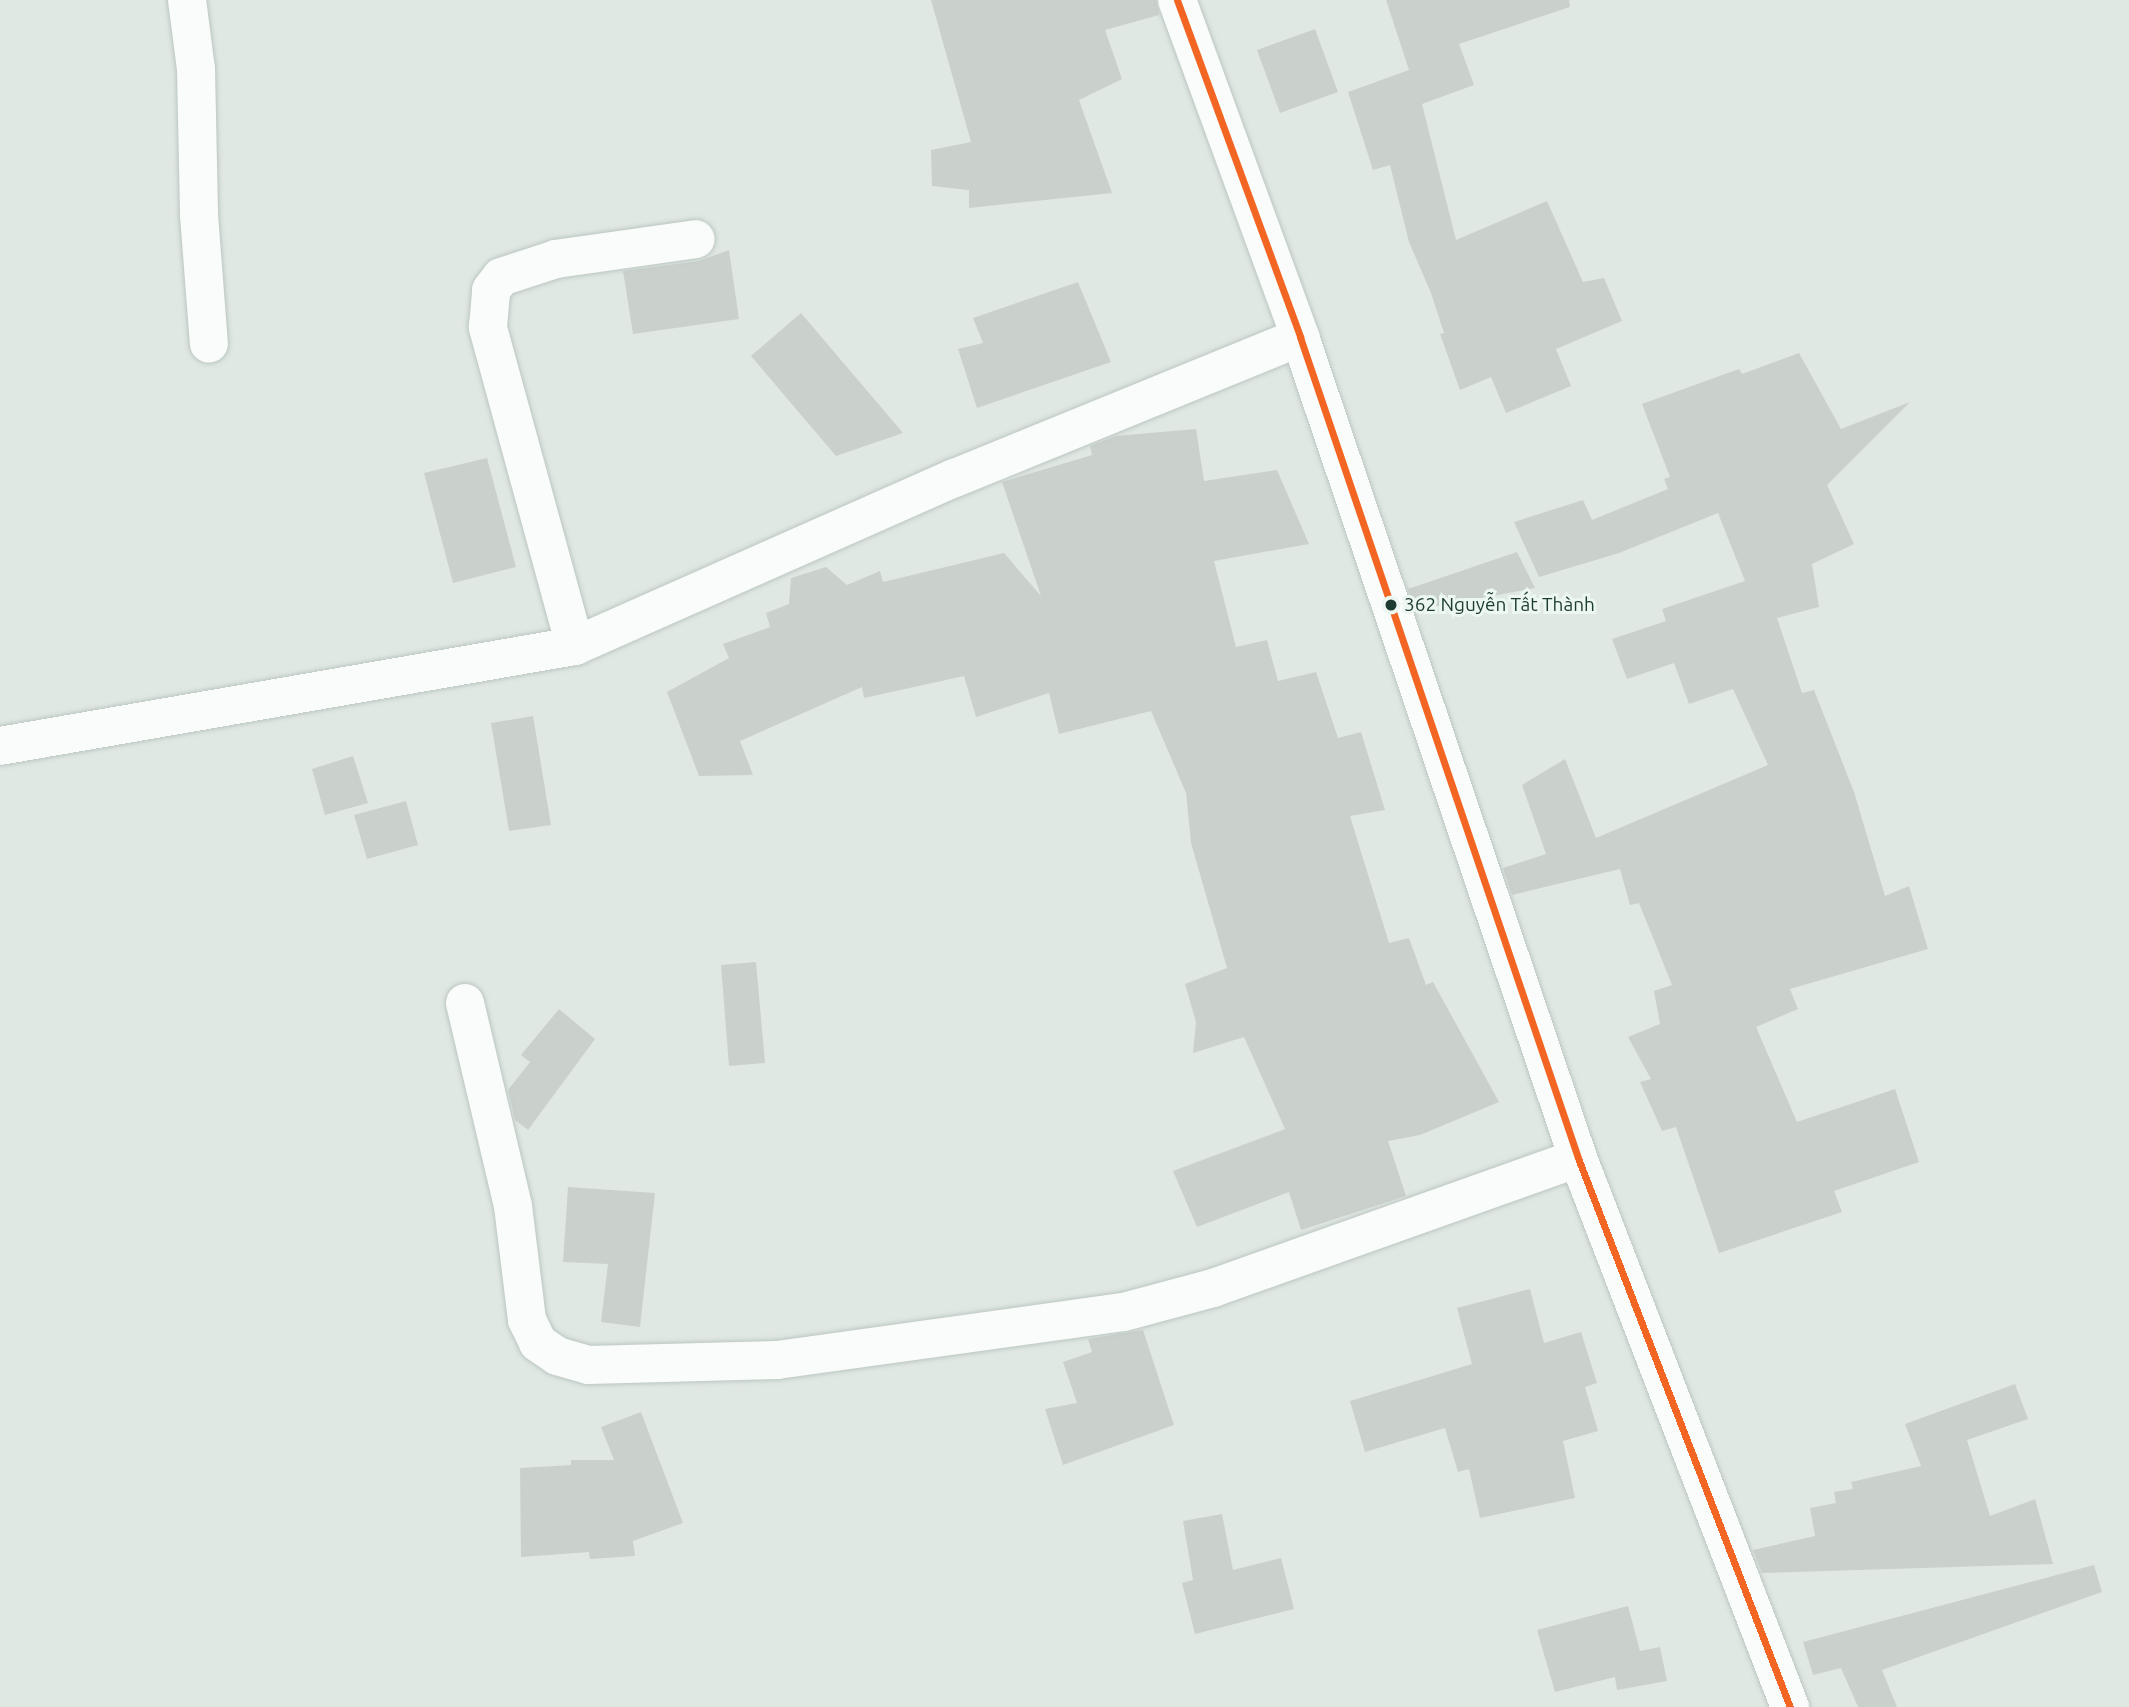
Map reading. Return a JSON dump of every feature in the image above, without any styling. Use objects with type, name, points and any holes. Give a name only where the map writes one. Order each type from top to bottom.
[{"type":"street","points":[[187,0],[196,69],[199,215],[209,344]]},
{"type":"street","points":[[1177,0],[1300,337],[1578,1158],[1790,1707]]},
{"type":"street","points":[[575,646],[488,327],[491,290],[501,276],[556,259],[696,239]]},
{"type":"street","points":[[0,746],[575,646],[955,478],[1300,337]]},
{"type":"street","points":[[465,1003],[513,1206],[527,1320],[538,1343],[557,1356],[588,1365],[789,1359],[1124,1312],[1213,1288],[1578,1158]]},
{"type":"building","points":[[931,0],[1156,0],[1159,15],[1105,30],[1122,79],[1079,100],[1112,193],[969,208],[969,190],[932,186],[931,150],[971,142]]},
{"type":"building","points":[[1386,0],[1569,0],[1570,7],[1459,44],[1474,85],[1422,104],[1456,240],[1547,201],[1583,282],[1604,278],[1622,321],[1556,349],[1571,386],[1506,413],[1491,377],[1460,390],[1440,334],[1444,333],[1431,293],[1409,242],[1390,165],[1373,170],[1348,92],[1409,70]]},
{"type":"building","points":[[1315,29],[1338,92],[1280,113],[1257,50]]},
{"type":"building","points":[[729,250],[739,319],[633,334],[623,271],[699,261]]},
{"type":"building","points":[[1078,282],[1111,362],[977,408],[958,349],[983,343],[973,318]]},
{"type":"building","points":[[801,313],[903,433],[836,456],[751,356]]},
{"type":"building","points":[[1799,353],[1841,429],[1910,402],[1827,485],[1854,544],[1812,564],[1819,607],[1777,618],[1802,693],[1814,690],[1854,792],[1885,896],[1909,886],[1928,949],[1790,989],[1798,1009],[1756,1027],[1797,1122],[1895,1089],[1919,1162],[1834,1191],[1842,1212],[1719,1253],[1676,1127],[1662,1131],[1640,1082],[1651,1079],[1628,1037],[1660,1024],[1654,991],[1672,985],[1639,903],[1630,905],[1620,869],[1512,895],[1503,868],[1546,854],[1522,785],[1565,759],[1596,838],[1768,765],[1733,689],[1689,704],[1674,663],[1627,679],[1612,639],[1666,621],[1662,609],[1745,581],[1718,513],[1619,553],[1539,577],[1514,522],[1583,500],[1592,520],[1668,489],[1664,479],[1670,477],[1642,404],[1739,369],[1742,374]]},
{"type":"building","points":[[1196,429],[1204,481],[1277,470],[1309,544],[1214,561],[1236,647],[1267,640],[1278,681],[1316,672],[1338,738],[1361,732],[1385,810],[1350,816],[1389,943],[1409,938],[1426,985],[1433,982],[1499,1102],[1420,1135],[1388,1141],[1406,1196],[1301,1230],[1289,1192],[1197,1227],[1173,1171],[1285,1129],[1244,1037],[1193,1053],[1196,1022],[1185,984],[1227,968],[1191,843],[1186,793],[1151,711],[1059,734],[1049,693],[976,717],[964,676],[864,698],[862,687],[740,741],[753,775],[699,776],[667,692],[729,658],[723,644],[770,627],[766,613],[789,604],[791,578],[826,567],[847,585],[880,571],[883,582],[1004,553],[1041,596],[1002,482],[1092,455],[1090,446],[1115,436]]},
{"type":"building","points":[[487,458],[516,567],[453,583],[424,473]]},
{"type":"building","points":[[1517,552],[1535,588],[1415,610],[1408,589]]},
{"type":"building","points":[[533,716],[551,825],[509,831],[491,723]]},
{"type":"building","points":[[353,756],[368,803],[325,815],[312,769]]},
{"type":"building","points":[[406,801],[418,845],[367,859],[354,815]]},
{"type":"building","points":[[756,962],[765,1063],[729,1066],[721,965]]},
{"type":"building","points":[[559,1009],[595,1039],[528,1130],[515,1120],[508,1090],[530,1062],[521,1055]]},
{"type":"building","points":[[568,1187],[655,1193],[640,1327],[601,1322],[608,1264],[563,1262]]},
{"type":"building","points":[[1530,1289],[1544,1343],[1581,1332],[1597,1383],[1585,1387],[1598,1431],[1563,1441],[1575,1498],[1480,1518],[1469,1469],[1458,1472],[1445,1428],[1365,1452],[1350,1401],[1472,1364],[1457,1308]]},
{"type":"building","points":[[1143,1330],[1174,1425],[1063,1465],[1045,1409],[1077,1403],[1063,1362],[1092,1352],[1088,1339]]},
{"type":"building","points":[[2015,1384],[2028,1419],[1967,1440],[1990,1516],[2035,1499],[2053,1564],[1762,1573],[1753,1550],[1815,1536],[1810,1508],[1836,1503],[1834,1492],[1853,1489],[1851,1482],[1921,1466],[1905,1424]]},
{"type":"building","points":[[641,1412],[683,1523],[633,1541],[635,1556],[590,1559],[589,1552],[521,1557],[520,1468],[571,1465],[571,1460],[614,1460],[601,1427]]},
{"type":"building","points":[[1222,1514],[1233,1570],[1281,1558],[1294,1609],[1195,1634],[1182,1583],[1193,1580],[1183,1521]]},
{"type":"building","points":[[2094,1565],[2102,1592],[1882,1670],[1897,1707],[1858,1707],[1841,1668],[1813,1675],[1803,1642]]},
{"type":"building","points":[[1628,1606],[1640,1651],[1660,1647],[1667,1681],[1617,1690],[1615,1677],[1555,1692],[1537,1630]]},
{"type":"transit line","points":[[1177,0],[1300,337],[1578,1158],[1790,1707]]},
{"type":"place","name":"362 Nguyễn Tất Thành","points":[[1391,605]]}]
